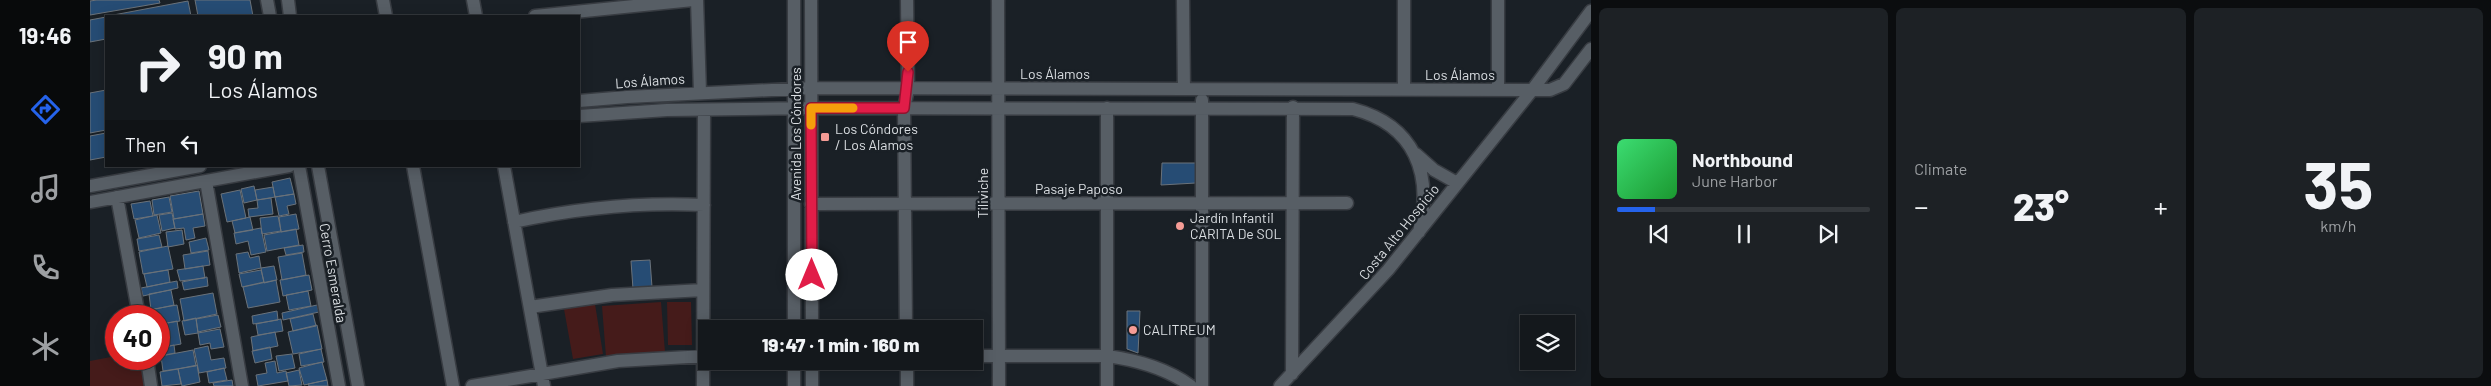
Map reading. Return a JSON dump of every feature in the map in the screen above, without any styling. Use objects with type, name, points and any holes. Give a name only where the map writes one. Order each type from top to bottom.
[{"type":"street","points":[[267,0],[270,15]]},
{"type":"street","points":[[288,0],[290,15]]},
{"type":"street","points":[[383,0],[386,15]]},
{"type":"street","points":[[473,0],[476,15]]},
{"type":"street","points":[[541,15],[610,3],[693,0]]},
{"type":"street","points":[[697,0],[700,92]]},
{"type":"street","name":"Avenida Los Cóndores","points":[[794,0],[794,320]]},
{"type":"street","name":"Avenida Los Cóndores","points":[[811,0],[812,320]]},
{"type":"street","points":[[906,320],[904,108],[908,89],[907,0]]},
{"type":"street","name":"Tiliviche","points":[[998,0],[999,386]]},
{"type":"street","points":[[1183,0],[1184,90]]},
{"type":"street","points":[[1404,0],[1404,90]]},
{"type":"street","points":[[1498,0],[1498,90]]},
{"type":"street","name":"Costa Alto Hospicio","points":[[1280,386],[1374,286],[1419,232],[1533,89],[1591,11]]},
{"type":"street","points":[[1533,89],[1550,90],[1560,87],[1591,49]]},
{"type":"street","name":"Los Álamos","points":[[580,101],[700,92],[811,88],[1533,89]]},
{"type":"street","points":[[1202,90],[1202,386]]},
{"type":"street","points":[[1292,374],[1293,107]]},
{"type":"street","name":"Los Álamos","points":[[580,116],[630,112],[811,108],[1341,108],[1365,112],[1396,130],[1416,154],[1434,170],[1457,183]]},
{"type":"street","points":[[1107,108],[1107,386]]},
{"type":"street","points":[[704,110],[704,320]]},
{"type":"street","name":"Los Álamos","points":[[1416,154],[1424,190],[1419,232]]},
{"type":"street","points":[[90,186],[194,167]]},
{"type":"street","points":[[90,202],[283,167]]},
{"type":"street","name":"Cerro Esmeralda","points":[[299,167],[339,386]]},
{"type":"street","name":"Cerro Esmeralda","points":[[318,167],[358,386]]},
{"type":"street","points":[[413,167],[453,386]]},
{"type":"street","points":[[504,167],[543,380]]},
{"type":"street","points":[[206,181],[242,386]]},
{"type":"street","points":[[117,197],[137,305]]},
{"type":"street","name":"Pasaje Paposo","points":[[811,204],[1347,203]]},
{"type":"street","points":[[514,222],[604,207],[671,204],[704,205]]},
{"type":"street","points":[[530,307],[612,295],[703,290]]},
{"type":"street","points":[[472,386],[543,380],[618,361],[698,356]]},
{"type":"street","points":[[983,356],[1107,356],[1154,367],[1191,386]]},
{"type":"street","points":[[148,370],[152,386]]},
{"type":"street","points":[[703,386],[704,370]]},
{"type":"street","points":[[794,370],[794,386]]},
{"type":"street","points":[[812,370],[812,386]]},
{"type":"street","points":[[907,370],[907,386]]},
{"type":"shaded area","points":[[661,302],[665,352],[606,357],[602,306]]},
{"type":"shaded area","points":[[667,302],[691,302],[692,345],[668,345]]},
{"type":"shaded area","points":[[595,304],[603,354],[573,359],[564,309]]},
{"type":"shaded area","points":[[105,358],[105,370],[143,370],[146,386],[90,386],[90,361]]},
{"type":"building","points":[[159,0],[160,3],[90,15],[90,1]]},
{"type":"building","points":[[195,0],[250,0],[253,15],[198,15]]},
{"type":"building","points":[[188,1],[191,15],[113,15]]},
{"type":"building","points":[[105,17],[105,39],[90,42],[90,20]]},
{"type":"building","points":[[105,90],[105,130],[90,133],[90,93]]},
{"type":"building","points":[[105,133],[105,157],[90,160],[90,136]]},
{"type":"building","points":[[1162,163],[1196,163],[1196,183],[1161,185]]},
{"type":"building","points":[[290,178],[294,194],[275,197],[272,182]]},
{"type":"building","points":[[254,186],[257,200],[244,203],[241,189]]},
{"type":"building","points":[[273,187],[275,197],[257,200],[255,190]]},
{"type":"building","points":[[240,190],[246,218],[227,222],[221,194]]},
{"type":"building","points":[[199,191],[203,214],[174,219],[170,196]]},
{"type":"building","points":[[294,194],[296,204],[287,206],[289,214],[279,216],[275,197]]},
{"type":"building","points":[[169,197],[172,212],[154,215],[152,200]]},
{"type":"building","points":[[271,198],[273,214],[249,217],[248,209],[258,208],[257,200]]},
{"type":"building","points":[[150,201],[153,216],[134,219],[131,204]]},
{"type":"building","points":[[172,213],[175,228],[162,231],[159,215]]},
{"type":"building","points":[[203,214],[205,226],[193,228],[195,238],[186,240],[184,228],[175,229],[173,219]]},
{"type":"building","points":[[296,214],[299,229],[281,232],[279,217]]},
{"type":"building","points":[[157,215],[161,233],[139,238],[135,220]]},
{"type":"building","points":[[278,216],[281,231],[262,234],[260,218]]},
{"type":"building","points":[[250,217],[253,230],[235,233],[232,221]]},
{"type":"building","points":[[261,228],[266,252],[251,255],[248,241],[236,244],[234,233]]},
{"type":"building","points":[[296,229],[299,245],[267,251],[264,235]]},
{"type":"building","points":[[182,230],[184,244],[168,247],[166,232]]},
{"type":"building","points":[[159,235],[162,247],[139,251],[137,239]]},
{"type":"building","points":[[206,238],[209,250],[191,253],[189,242]]},
{"type":"building","points":[[303,245],[304,252],[286,255],[284,248]]},
{"type":"building","points":[[168,246],[173,269],[143,274],[139,252]]},
{"type":"building","points":[[208,251],[210,265],[185,269],[183,255]]},
{"type":"building","points":[[248,252],[250,258],[259,256],[261,268],[239,273],[236,254]]},
{"type":"building","points":[[302,253],[306,275],[282,280],[278,257]]},
{"type":"building","points":[[650,260],[652,287],[633,289],[631,261]]},
{"type":"building","points":[[203,266],[205,278],[180,281],[177,270]]},
{"type":"building","points":[[274,266],[277,280],[264,283],[261,268]]},
{"type":"building","points":[[168,270],[170,282],[147,287],[144,274]]},
{"type":"building","points":[[261,270],[264,282],[242,287],[239,274]]},
{"type":"building","points":[[309,275],[312,290],[283,296],[280,280]]},
{"type":"building","points":[[207,277],[208,286],[184,290],[182,282]]},
{"type":"building","points":[[276,280],[280,302],[248,308],[243,287]]},
{"type":"building","points":[[177,281],[178,288],[143,296],[141,288]]},
{"type":"building","points":[[171,290],[174,305],[150,305],[149,294]]},
{"type":"building","points":[[308,291],[311,306],[289,310],[286,295]]},
{"type":"building","points":[[213,293],[217,314],[184,321],[180,299]]},
{"type":"building","points":[[177,305],[180,321],[170,322],[170,306]]},
{"type":"building","points":[[317,305],[319,312],[283,320],[282,313]]},
{"type":"building","points":[[277,311],[278,320],[253,324],[252,316]]},
{"type":"building","name":"CALITREUM","points":[[1127,311],[1140,311],[1138,353],[1127,349]]},
{"type":"building","points":[[313,314],[316,326],[293,331],[290,319]]},
{"type":"building","points":[[218,315],[221,327],[198,332],[196,319]]},
{"type":"building","points":[[196,318],[198,333],[185,335],[182,321]]},
{"type":"building","points":[[281,319],[283,331],[258,335],[256,324]]},
{"type":"building","points":[[177,321],[181,344],[170,346],[170,323]]},
{"type":"building","points":[[317,325],[322,349],[293,354],[288,332]]},
{"type":"building","points":[[220,329],[224,347],[211,349],[210,343],[200,345],[198,333]]},
{"type":"building","points":[[275,332],[278,346],[253,351],[251,337]]},
{"type":"building","points":[[174,345],[175,353],[170,354],[170,346]]},
{"type":"building","points":[[208,346],[211,360],[224,358],[226,368],[199,373],[194,349]]},
{"type":"building","points":[[270,347],[272,359],[255,363],[252,351]]},
{"type":"building","points":[[321,349],[324,362],[301,366],[299,354]]},
{"type":"building","points":[[193,350],[196,366],[170,370],[170,354]]},
{"type":"building","points":[[292,354],[295,368],[279,371],[276,356]]},
{"type":"building","points":[[275,361],[277,373],[286,371],[288,381],[258,386],[256,375],[267,373],[265,363]]},
{"type":"building","points":[[322,362],[327,380],[304,385],[299,368]]},
{"type":"building","points":[[197,365],[200,382],[182,386],[178,369]]},
{"type":"building","points":[[224,368],[227,380],[209,383],[207,372]]},
{"type":"building","points":[[178,369],[181,384],[162,386],[160,372]]},
{"type":"building","points":[[299,370],[302,385],[289,386],[286,373]]},
{"type":"building","points":[[232,380],[233,386],[214,386],[213,383]]},
{"type":"building","points":[[327,380],[328,386],[309,386],[308,384]]},
{"type":"slow traffic","points":[[811,125],[811,108],[853,108]]},
{"type":"place","name":"Los Cóndores / Los Alamos","points":[[825,137]]},
{"type":"place","name":"Jardín Infantil CARITA De SOL","points":[[1180,226]]},
{"type":"place","name":"CALITREUM","points":[[1133,330]]},
{"type":"route","points":[[812,275],[811,108],[904,108],[908,89],[908,72]]}]
